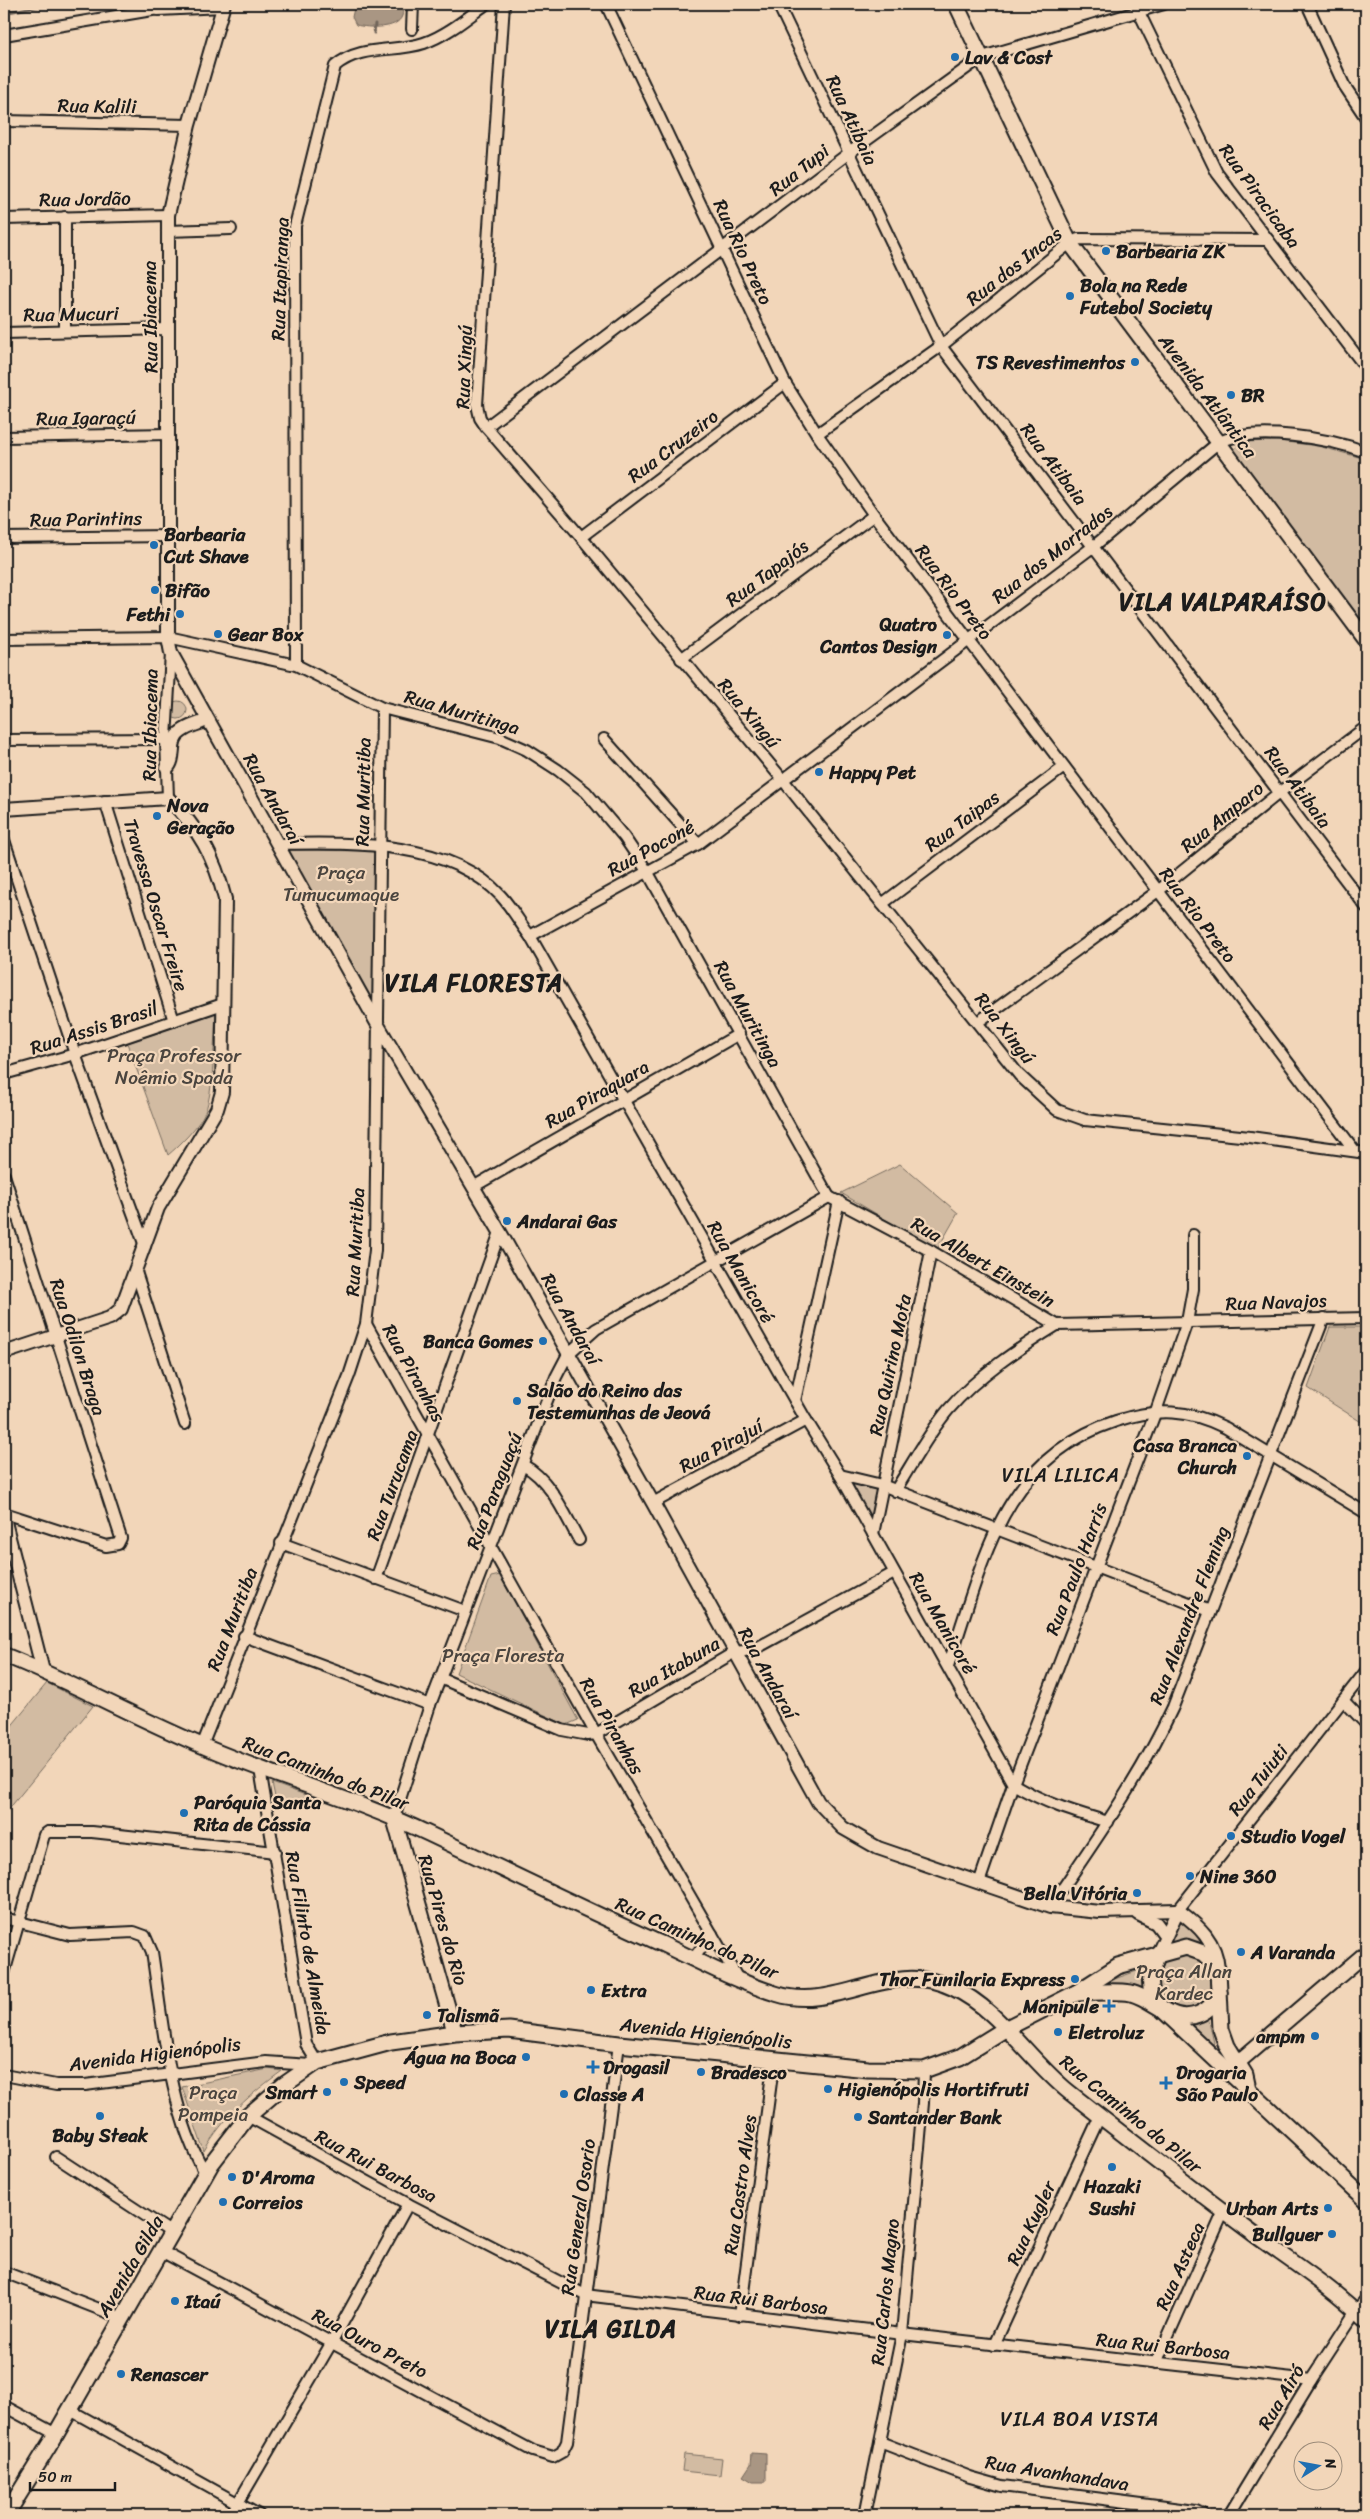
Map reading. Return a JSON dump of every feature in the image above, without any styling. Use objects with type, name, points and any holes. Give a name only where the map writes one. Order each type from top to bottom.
[{"type":"main road","name":"Avenida Atlântica","points":[[956,4],[1070,243],[1366,640]]},
{"type":"main road","name":"Rua Caminho do Pilar","points":[[4,1655],[44,1671],[202,1746],[394,1818],[693,1959],[780,1996],[800,1998],[846,1992],[887,1980],[910,1977],[937,1981],[964,1994],[1005,2029],[1057,2082],[1356,2310],[1366,2321]]},
{"type":"main road","name":"Rua Pires do Rio","points":[[394,1818],[455,2033]]},
{"type":"main road","points":[[1248,2089],[1245,2075],[1236,2064],[1221,2029],[1218,1971],[1208,1956],[1192,1948],[1186,1947],[1158,1953],[1150,1975],[1149,1984],[1153,1998],[1163,2010],[1366,2200]]},
{"type":"main road","name":"Avenida Higienópolis","points":[[314,2063],[391,2042],[455,2033],[509,2030],[619,2044],[868,2069],[924,2070],[960,2057],[1005,2029],[1076,1993],[1118,1966],[1158,1953]]},
{"type":"main road","points":[[1212,2056],[1226,2065],[1236,2064],[1366,1953]]},
{"type":"main road","points":[[1163,2010],[1181,2017],[1197,2015],[1211,2006],[1220,1991]]},
{"type":"main road","name":"Avenida Higienópolis","points":[[1076,1993],[1128,1993],[1163,2010]]},
{"type":"main road","name":"Avenida Gilda","points":[[6,2515],[56,2434],[206,2174],[248,2116],[314,2063]]},
{"type":"street","points":[[412,30],[414,4]]},
{"type":"street","name":"Rua Itapiranga","points":[[296,665],[295,226],[335,66],[345,58],[359,53],[422,44],[438,37],[486,4]]},
{"type":"street","name":"Rua Xingú","points":[[504,4],[477,405],[480,418],[486,427],[581,537],[783,780],[1019,1075],[1046,1101],[1068,1115],[1105,1122],[1250,1136],[1366,1153]]},
{"type":"street","name":"Rua Rio Preto","points":[[606,4],[786,383],[817,434],[968,640],[1355,1151]]},
{"type":"street","name":"Rua Atibaia","points":[[778,4],[941,346],[1366,907]]},
{"type":"street","name":"Rua Tupi","points":[[486,427],[723,250],[849,153],[982,57],[1137,7],[1164,4]]},
{"type":"street","points":[[1307,4],[1344,85],[1366,118]]},
{"type":"street","points":[[4,34],[158,6],[223,5]]},
{"type":"street","name":"Rua Ibiacema","points":[[168,637],[170,536],[168,215],[190,125],[223,5]]},
{"type":"street","name":"Rua Piracicaba","points":[[1137,7],[1212,164],[1366,368]]},
{"type":"street","name":"Rua Kalili","points":[[4,121],[190,125]]},
{"type":"street","name":"Rua Jordão","points":[[4,218],[168,215]]},
{"type":"street","points":[[65,217],[65,331]]},
{"type":"street","points":[[167,230],[231,229]]},
{"type":"street","name":"Rua dos Incas","points":[[817,434],[941,346],[1070,243],[1086,238],[1268,240]]},
{"type":"street","name":"Rua Mucuri","points":[[4,332],[169,329]]},
{"type":"street","name":"Rua Cruzeiro","points":[[581,537],[786,383]]},
{"type":"street","name":"Rua Igaraçú","points":[[4,437],[169,434]]},
{"type":"street","name":"Rua dos Morrados","points":[[783,780],[1094,546],[1220,442],[1232,438],[1290,435],[1335,443],[1366,452]]},
{"type":"street","name":"Rua Tapajós","points":[[681,659],[874,514]]},
{"type":"street","name":"Rua Parintins","points":[[4,538],[170,536]]},
{"type":"street","name":"Rua Muritinga","points":[[4,638],[168,637],[296,665],[382,708],[500,738],[527,750],[586,792],[624,837],[647,871],[834,1199]]},
{"type":"street","name":"Rua Andaraí","points":[[168,637],[171,653],[207,720],[378,1025],[500,1232],[653,1503],[818,1802],[843,1828],[878,1848],[1050,1907],[1083,1911],[1133,1912],[1178,1910]]},
{"type":"street","name":"Rua Ibiacema","points":[[168,798],[166,739],[171,653]]},
{"type":"street","name":"Rua Muritiba","points":[[202,1746],[244,1636],[345,1386],[366,1324],[375,1250],[382,708]]},
{"type":"street","points":[[167,768],[172,764],[176,736],[182,731],[207,720]]},
{"type":"street","name":"Rua Amparo","points":[[978,1022],[1158,891],[1280,792],[1366,727]]},
{"type":"street","points":[[4,740],[166,739]]},
{"type":"street","points":[[604,739],[698,844]]},
{"type":"street","name":"Rua Taipas","points":[[882,904],[1064,767]]},
{"type":"street","name":"Rua Poconé","points":[[530,936],[698,844],[783,780]]},
{"type":"street","points":[[4,809],[168,798],[188,818],[209,850],[218,872],[225,900],[222,1092],[217,1109],[158,1208],[136,1272],[118,1313],[110,1318],[4,1353]]},
{"type":"street","name":"Travessa Oscar Freire","points":[[105,801],[174,1020]]},
{"type":"street","points":[[4,840],[75,1054],[145,1246]]},
{"type":"street","name":"Rua Manicoré","points":[[277,844],[379,847],[426,854],[460,868],[482,880],[500,896],[530,936],[715,1263],[840,1475],[1013,1784]]},
{"type":"street","name":"Rua Assis Brasil","points":[[4,1074],[75,1054],[223,1004]]},
{"type":"street","name":"Rua Piraquara","points":[[473,1186],[622,1099],[739,1034]]},
{"type":"street","name":"Rua Odilon Braga","points":[[4,1175],[121,1538],[118,1544],[106,1546],[4,1513]]},
{"type":"street","points":[[795,1401],[834,1199]]},
{"type":"street","name":"Rua Albert Einstein","points":[[834,1199],[932,1251],[1057,1325],[1187,1322]]},
{"type":"street","name":"Rua Paraguaçú","points":[[394,1818],[430,1705],[465,1611],[492,1547],[556,1377],[568,1354],[596,1329],[834,1199]]},
{"type":"street","name":"Rua Turucama","points":[[376,1579],[429,1436],[500,1232]]},
{"type":"street","name":"Rua Paulo Harris","points":[[979,1883],[1013,1784],[1156,1411],[1187,1322],[1193,1289],[1193,1236]]},
{"type":"street","name":"Rua Quirino Mota","points":[[873,1534],[932,1251]]},
{"type":"street","points":[[136,1272],[185,1424]]},
{"type":"street","name":"Rua Alexandre Fleming","points":[[1050,1907],[1108,1822],[1162,1730],[1185,1680],[1269,1456],[1324,1318]]},
{"type":"street","name":"Rua Navajos","points":[[1187,1322],[1366,1318]]},
{"type":"street","name":"Rua Piranhas","points":[[366,1324],[596,1734],[738,1979]]},
{"type":"street","points":[[895,1491],[948,1410],[980,1379],[1013,1352],[1057,1325]]},
{"type":"street","points":[[948,1666],[996,1528],[1019,1489],[1060,1448],[1094,1429],[1132,1416],[1156,1411],[1189,1414],[1212,1421],[1366,1513]]},
{"type":"street","name":"Rua Pirajuí","points":[[653,1503],[806,1420]]},
{"type":"street","points":[[523,1465],[535,1471],[546,1483],[579,1540]]},
{"type":"street","points":[[840,1475],[882,1485],[996,1528],[1095,1569],[1210,1611]]},
{"type":"street","points":[[4,1518],[44,1671]]},
{"type":"street","points":[[281,1543],[465,1611]]},
{"type":"street","name":"Rua Itabuna","points":[[596,1734],[735,1652],[753,1650],[894,1573]]},
{"type":"street","points":[[244,1636],[430,1705]]},
{"type":"street","name":"Rua Tuiuti","points":[[1178,1910],[1366,1671]]},
{"type":"street","points":[[440,1678],[562,1730],[582,1734],[596,1734]]},
{"type":"street","points":[[1343,1700],[1366,1724]]},
{"type":"street","name":"Rua Filinto de Almeida","points":[[260,1769],[306,2044],[314,2063]]},
{"type":"street","points":[[1013,1784],[1038,1799],[1060,1808],[1108,1822]]},
{"type":"street","points":[[4,1973],[44,1835],[48,1832],[92,1832],[274,1852]]},
{"type":"street","points":[[1158,1953],[1178,1910],[1195,1923],[1208,1938],[1214,1949],[1218,1971]]},
{"type":"street","name":"Rua Andaraí","points":[[1133,1912],[1148,1918],[1165,1935]]},
{"type":"street","points":[[4,1918],[79,1936],[124,1932],[141,1934],[148,1941],[152,1952],[176,2097],[199,2161],[206,2174]]},
{"type":"street","points":[[693,1959],[712,1934]]},
{"type":"street","name":"Rua General Osorio","points":[[562,2452],[567,2442],[619,2044]]},
{"type":"street","name":"Rua Castro Alves","points":[[740,2315],[774,2059]]},
{"type":"street","name":"Avenida Higienópolis","points":[[4,2075],[56,2085],[85,2085],[266,2062],[314,2063]]},
{"type":"street","name":"Rua Carlos Magno","points":[[865,2515],[902,2334],[923,2103],[924,2070]]},
{"type":"street","name":"Rua Rui Barbosa","points":[[248,2116],[408,2204],[585,2295],[994,2345],[1311,2380]]},
{"type":"street","name":"Rua Kugler","points":[[994,2345],[1100,2116]]},
{"type":"street","points":[[56,2158],[172,2233]]},
{"type":"street","points":[[231,2515],[332,2342],[408,2204]]},
{"type":"street","name":"Rua Asteca","points":[[1156,2363],[1224,2211]]},
{"type":"street","name":"Rua Ouro Preto","points":[[161,2251],[532,2452],[553,2457],[562,2452]]},
{"type":"street","points":[[4,2272],[122,2318]]},
{"type":"street","name":"Rua Airó","points":[[1229,2515],[1311,2380],[1356,2310],[1366,2299]]},
{"type":"street","points":[[4,2406],[56,2434]]},
{"type":"street","points":[[70,2410],[259,2515]]},
{"type":"street","name":"Rua Avanhandava","points":[[880,2442],[970,2477],[1002,2486],[1196,2511],[1204,2515]]},
{"type":"green space","points":[[1278,441],[1318,446],[1366,459],[1366,620],[1358,617],[1234,451],[1239,442]]},
{"type":"green space","points":[[174,701],[182,701],[187,706],[185,717],[174,719],[169,714],[169,706]]},
{"type":"green space","name":"Praça Tumucumaque","points":[[287,850],[375,851],[373,1011]]},
{"type":"green space","name":"Praça Professor Noêmio Spada","points":[[216,1013],[212,1078],[205,1112],[194,1129],[168,1155],[127,1043]]},
{"type":"green space","points":[[900,1164],[958,1213],[937,1250],[841,1193]]},
{"type":"green space","points":[[1330,1327],[1366,1327],[1366,1425],[1308,1388]]},
{"type":"green space","points":[[845,1480],[879,1488],[872,1524]]},
{"type":"green space","name":"Praça Floresta","points":[[500,1575],[578,1720],[566,1725],[456,1673],[491,1577]]},
{"type":"green space","points":[[47,1683],[93,1706],[4,1815],[4,1735]]},
{"type":"green space","points":[[272,1783],[325,1802],[277,1806]]},
{"type":"green space","name":"Praça Allan Kardec","points":[[1180,1921],[1199,1936],[1200,1941],[1169,1944]]},
{"type":"green space","name":"Praça Allan Kardec","points":[[1184,1954],[1195,1956],[1204,1962],[1210,1971],[1212,1982],[1210,1993],[1204,2002],[1195,2008],[1184,2010],[1173,2008],[1164,2002],[1158,1993],[1156,1982],[1158,1971],[1164,1962],[1173,1956]]},
{"type":"green space","name":"Praça Allan Kardec","points":[[1145,1968],[1143,1977],[1145,1989],[1133,1985],[1098,1985]]},
{"type":"green space","name":"Praça Allan Kardec","points":[[1207,2012],[1214,2043],[1211,2046],[1185,2022]]},
{"type":"green space","name":"Praça Pompeia","points":[[268,2069],[282,2071],[238,2107],[211,2139],[204,2151],[182,2087]]},
{"type":"green space","points":[[684,2454],[722,2458],[720,2475],[682,2471]]},
{"type":"shaded area","points":[[355,4],[403,4],[402,15],[399,21],[388,26],[368,27],[356,25],[352,17]]},
{"type":"shaded area","points":[[752,2453],[766,2454],[766,2482],[753,2482],[743,2476],[751,2464]]},
{"type":"waterway","points":[[4,13],[48,4]]},
{"type":"waterway","points":[[374,33],[375,24]]},
{"type":"place","name":"Lav & Cost","points":[[955,57]]},
{"type":"place","name":"Barbearia ZK","points":[[1106,251]]},
{"type":"place","name":"Bola na Rede Futebol Society","points":[[1070,296]]},
{"type":"place","name":"TS Revestimentos","points":[[1135,362]]},
{"type":"place","name":"BR","points":[[1231,395]]},
{"type":"place","name":"Barbearia Cut Shave","points":[[154,545]]},
{"type":"place","name":"Bifão","points":[[155,590]]},
{"type":"place","name":"Fethi","points":[[180,614]]},
{"type":"place","name":"Gear Box","points":[[218,634]]},
{"type":"place","name":"Quatro Cantos Design","points":[[947,635]]},
{"type":"place","name":"Happy Pet","points":[[819,772]]},
{"type":"place","name":"Nova Geração","points":[[157,816]]},
{"type":"place","name":"Andarai Gas","points":[[507,1221]]},
{"type":"place","name":"Banca Gomes","points":[[543,1341]]},
{"type":"place","name":"Salão do Reino das Testemunhas de Jeová","points":[[517,1401]]},
{"type":"place","name":"Casa Branca Church","points":[[1247,1456]]},
{"type":"place","name":"Paróquia Santa Rita de Cássia","points":[[184,1813]]},
{"type":"place","name":"Studio Vogel","points":[[1231,1836]]},
{"type":"place","name":"Nine 360","points":[[1190,1876]]},
{"type":"place","name":"Bella Vitória","points":[[1137,1893]]},
{"type":"place","name":"A Varanda","points":[[1241,1952]]},
{"type":"place","name":"Thor Funilaria Express","points":[[1075,1979]]},
{"type":"place","name":"Extra","points":[[591,1990]]},
{"type":"place","name":"Manipule","points":[[1109,2006]]},
{"type":"place","name":"Talismã","points":[[427,2015]]},
{"type":"place","name":"Eletroluz","points":[[1058,2032]]},
{"type":"place","name":"ampm","points":[[1315,2036]]},
{"type":"place","name":"Água na Boca","points":[[526,2057]]},
{"type":"place","name":"Drogasil","points":[[593,2067]]},
{"type":"place","name":"Bradesco","points":[[701,2072]]},
{"type":"place","name":"Speed","points":[[344,2082]]},
{"type":"place","name":"Drogaria São Paulo","points":[[1166,2083]]},
{"type":"place","name":"Higienópolis Hortifruti","points":[[828,2089]]},
{"type":"place","name":"Smart","points":[[327,2092]]},
{"type":"place","name":"Classe A","points":[[564,2094]]},
{"type":"place","name":"Baby Steak","points":[[100,2116]]},
{"type":"place","name":"Santander Bank","points":[[858,2117]]},
{"type":"place","name":"Hazaki Sushi","points":[[1112,2167]]},
{"type":"place","name":"D'Aroma","points":[[232,2177]]},
{"type":"place","name":"Correios","points":[[223,2202]]},
{"type":"place","name":"Urban Arts","points":[[1328,2208]]},
{"type":"place","name":"Bullguer","points":[[1332,2234]]},
{"type":"place","name":"Itaú","points":[[175,2301]]},
{"type":"place","name":"Renascer","points":[[121,2374]]},
{"type":"district","name":"VILA VALPARAÍSO","points":[[1223,602]]},
{"type":"district","name":"VILA FLORESTA","points":[[474,983]]},
{"type":"district","name":"VILA LILICA","points":[[1061,1475]]},
{"type":"district","name":"VILA GILDA","points":[[611,2329]]},
{"type":"district","name":"VILA BOA VISTA","points":[[1080,2419]]}]
